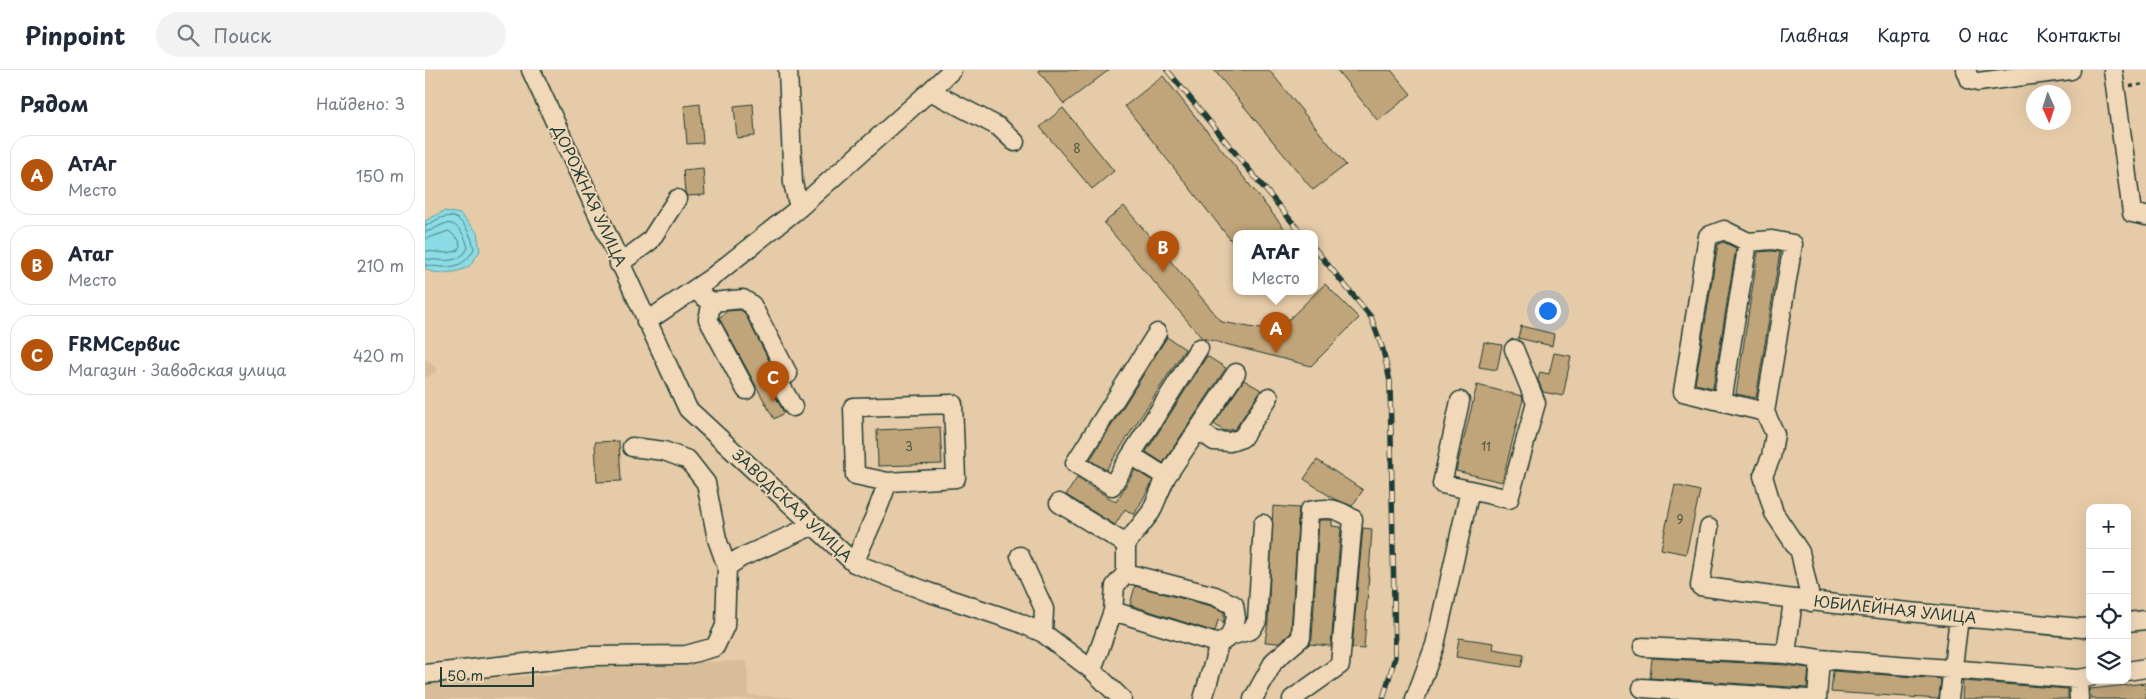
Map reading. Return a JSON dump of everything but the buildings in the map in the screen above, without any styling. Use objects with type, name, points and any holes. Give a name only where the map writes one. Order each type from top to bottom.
[{"type":"street","name":"ДОРОЖНАЯ УЛИЦА","points":[[531,70],[646,322]]},
{"type":"street","points":[[787,70],[793,183],[799,208]]},
{"type":"street","points":[[646,322],[694,290],[799,208],[930,92],[952,70]]},
{"type":"street","points":[[1966,70],[1970,80],[1978,82],[2071,70]]},
{"type":"street","points":[[2113,70],[2132,213],[2146,216]]},
{"type":"street","points":[[930,92],[999,127],[1015,142]]},
{"type":"street","points":[[792,169],[807,150]]},
{"type":"street","points":[[619,264],[650,241],[677,199]]},
{"type":"street","points":[[1765,412],[1683,392],[1708,236],[1723,230],[1748,242],[1772,240],[1793,244],[1765,412],[1775,434],[1771,457],[1763,476],[1775,513],[1800,552],[1811,602]]},
{"type":"street","points":[[1722,402],[1748,242]]},
{"type":"street","points":[[694,290],[712,302],[743,299],[751,305],[788,374],[778,380],[793,406]]},
{"type":"street","points":[[712,302],[708,319],[746,390]]},
{"type":"street","name":"ЗАВОДСКАЯ УЛИЦА","points":[[646,322],[688,409],[854,563],[928,592],[1018,622],[1043,633],[1092,670],[1122,699]]},
{"type":"street","points":[[1157,333],[1075,464],[1112,486],[1199,348]]},
{"type":"street","points":[[1460,401],[1442,484],[1509,499],[1536,403],[1515,349]]},
{"type":"street","points":[[1092,670],[1113,611],[1115,586],[1126,573],[1125,544],[1151,512],[1166,478],[1236,373]]},
{"type":"street","points":[[1199,430],[1214,441],[1230,442],[1242,438],[1269,397]]},
{"type":"street","points":[[953,404],[956,478],[888,482],[855,475],[853,407],[953,404]]},
{"type":"street","points":[[425,674],[590,656],[686,655],[715,647],[725,626],[727,567],[717,539],[706,483],[688,460],[664,451],[632,447]]},
{"type":"street","points":[[1131,455],[1166,478]]},
{"type":"street","points":[[854,563],[888,482]]},
{"type":"street","points":[[1415,699],[1435,645],[1470,490]]},
{"type":"street","points":[[1059,503],[1125,544]]},
{"type":"street","points":[[1253,699],[1274,661],[1301,638],[1309,511],[1326,508],[1343,512],[1353,518],[1340,665],[1292,699]]},
{"type":"street","points":[[1113,611],[1225,640],[1251,630],[1257,620],[1263,524]]},
{"type":"street","points":[[727,567],[740,558],[812,526]]},
{"type":"street","name":"ЮБИЛЕЙНАЯ УЛИЦА","points":[[1709,528],[1701,586],[1793,600],[1959,618],[2086,628]]},
{"type":"street","points":[[1020,556],[1044,609],[1043,633]]},
{"type":"street","points":[[1126,573],[1215,596],[1234,605],[1236,618],[1225,640],[1203,699]]},
{"type":"street","points":[[1786,654],[1793,600]]},
{"type":"street","points":[[1949,699],[1959,618]]},
{"type":"street","points":[[2131,622],[2146,620]]},
{"type":"street","points":[[1643,647],[1786,654],[1820,659],[2084,678],[2079,699]]},
{"type":"street","points":[[1817,699],[1820,659]]},
{"type":"street","points":[[2131,670],[2146,668]]},
{"type":"street","points":[[1642,688],[1807,699]]},
{"type":"shaded area","points":[[425,358],[438,370],[425,379]]},
{"type":"shaded area","points":[[747,661],[749,695],[809,699],[425,699],[425,682],[560,674],[568,666]]},
{"type":"water","points":[[444,211],[460,214],[477,232],[480,251],[468,267],[452,272],[440,273],[425,268],[425,221]]},
{"type":"railway","points":[[1167,70],[1299,230]]},
{"type":"railway","points":[[1318,253],[1371,317],[1383,350],[1390,381],[1395,657],[1383,699]]},
{"type":"place","name":"Атаг","points":[[1163,272]]},
{"type":"place","name":"АтАг","points":[[1276,353]]},
{"type":"place","name":"FRMСервис","points":[[773,402]]}]
